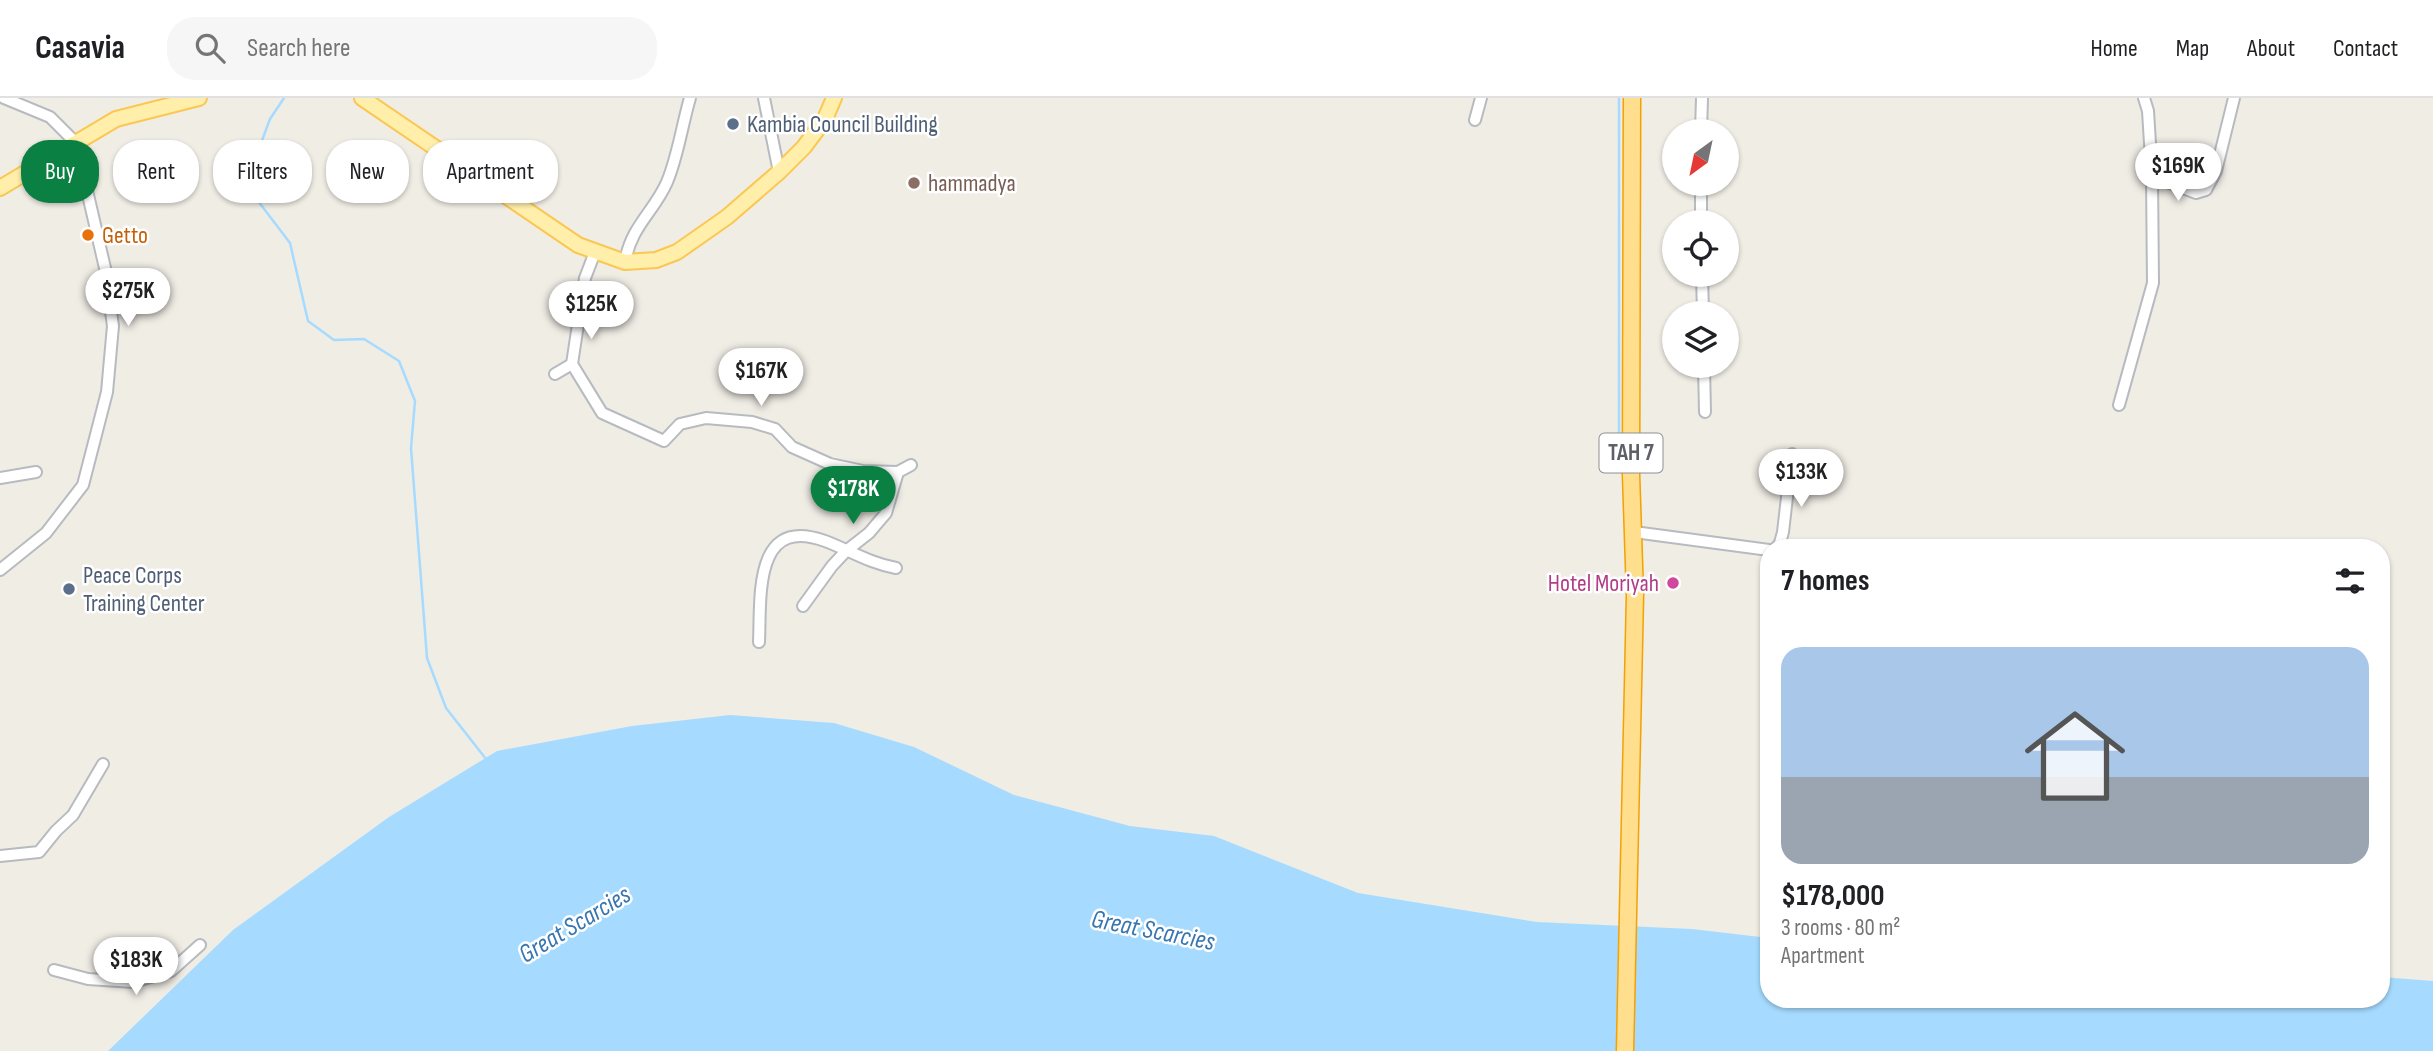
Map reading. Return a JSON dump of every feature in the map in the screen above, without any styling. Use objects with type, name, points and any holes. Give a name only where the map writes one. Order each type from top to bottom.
[{"type":"highway","name":"TAH 7","points":[[1625,1051],[1635,595],[1631,474],[1632,98]]},
{"type":"main road","points":[[81,140],[116,119],[199,98]]},
{"type":"main road","points":[[362,98],[578,245],[625,262],[656,260],[677,252],[727,218],[779,173],[804,147],[825,119],[834,98]]},
{"type":"main road","points":[[0,188],[21,176]]},
{"type":"street","points":[[4,98],[50,117],[73,140]]},
{"type":"street","points":[[625,262],[627,248],[637,227],[666,183],[690,98]]},
{"type":"street","points":[[764,98],[779,173]]},
{"type":"street","points":[[1475,120],[1481,98]]},
{"type":"street","points":[[1701,119],[1702,98]]},
{"type":"street","points":[[2119,405],[2153,283],[2152,176],[2148,111],[2144,98]]},
{"type":"street","points":[[2152,176],[2196,193],[2206,190],[2216,171],[2234,98]]},
{"type":"street","points":[[0,570],[46,533],[83,485],[107,392],[113,326],[110,291],[90,203]]},
{"type":"street","points":[[595,252],[585,278],[572,364],[602,413],[664,440],[680,424],[706,418],[752,422],[775,429],[792,447],[830,464],[863,471],[898,472],[911,465]]},
{"type":"street","points":[[555,374],[572,364]]},
{"type":"street","points":[[1704,378],[1705,412]]},
{"type":"street","points":[[1781,539],[1792,454]]},
{"type":"street","points":[[0,478],[36,472]]},
{"type":"street","points":[[803,606],[846,551],[869,533],[886,513],[898,472]]},
{"type":"street","points":[[1634,532],[1760,549]]},
{"type":"street","points":[[759,642],[762,569],[779,543],[788,536],[824,541],[877,565],[896,568]]},
{"type":"street","points":[[0,856],[39,852],[73,814],[103,764]]},
{"type":"street","points":[[54,970],[88,979],[133,982],[171,971],[200,945]]},
{"type":"water","name":"Great Scarcies","points":[[730,715],[834,723],[914,747],[1014,795],[1130,826],[1214,836],[1358,893],[1537,922],[1692,929],[1760,937],[1760,1008],[2390,1008],[2390,978],[2433,981],[2433,1051],[108,1051],[233,930],[389,817],[497,751],[632,726]]},
{"type":"waterway","points":[[284,98],[270,119],[254,162],[255,197],[290,243],[308,321],[334,340],[364,339],[399,361],[415,401],[411,448],[427,658],[446,708],[486,759]]},
{"type":"waterway","points":[[1619,98],[1619,454]]},
{"type":"place","name":"Kambia Council Building","points":[[733,124]]},
{"type":"place","name":"hammadya","points":[[914,183]]},
{"type":"place","name":"Getto","points":[[88,235]]},
{"type":"place","name":"Hotel Moriyah","points":[[1673,583]]},
{"type":"place","name":"Peace Corps Training Center","points":[[69,589]]}]
